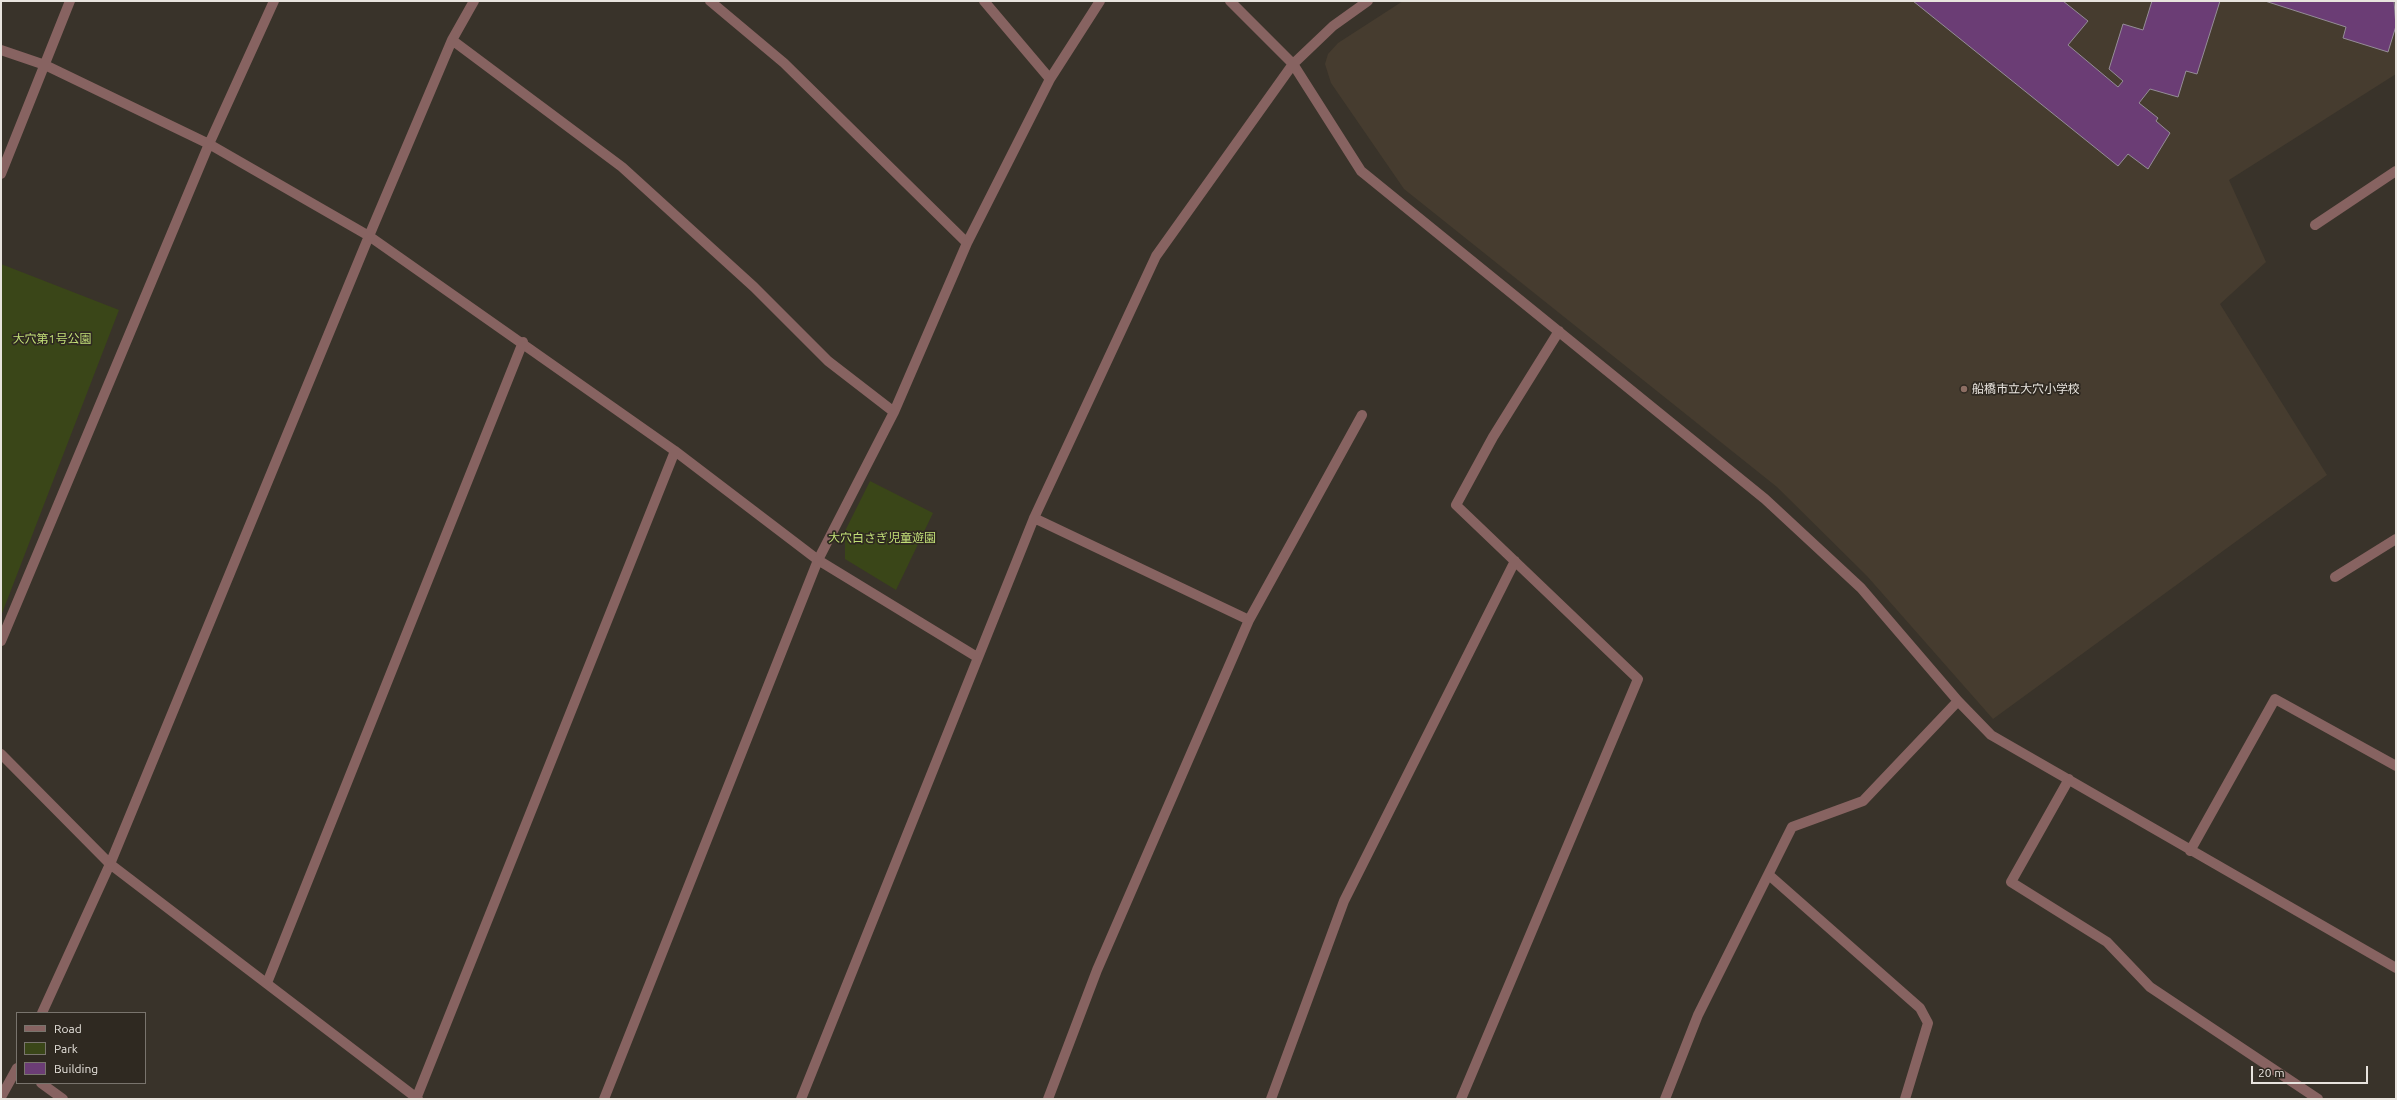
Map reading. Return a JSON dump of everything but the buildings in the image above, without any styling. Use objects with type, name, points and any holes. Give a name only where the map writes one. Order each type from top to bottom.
[{"type":"street","points":[[1,174],[70,1]]},
{"type":"street","points":[[1,641],[208,144],[274,1]]},
{"type":"street","points":[[42,1012],[110,864],[369,236],[452,40],[474,1]]},
{"type":"street","points":[[710,1],[784,63],[966,243]]},
{"type":"street","points":[[984,1],[1050,79]]},
{"type":"street","points":[[604,1099],[818,560],[894,412],[966,243],[1050,79],[1100,1]]},
{"type":"street","points":[[1230,1],[1293,64],[1361,171],[1765,499],[1855,583],[1958,701],[1991,735],[2069,779],[2190,851],[2396,968]]},
{"type":"street","points":[[802,1099],[977,657],[1034,518],[1156,256],[1293,64],[1333,26],[1368,1]]},
{"type":"street","points":[[452,40],[622,167],[754,287],[828,361],[894,412]]},
{"type":"street","points":[[1,50],[45,64],[208,144],[369,236],[523,342],[675,451],[818,560],[977,657]]},
{"type":"street","points":[[2315,225],[2396,171]]},
{"type":"street","points":[[1461,1099],[1638,679],[1456,505],[1493,437],[1559,331]]},
{"type":"street","points":[[267,983],[523,342]]},
{"type":"street","points":[[1048,1099],[1097,970],[1249,620],[1362,415]]},
{"type":"street","points":[[1,754],[110,864],[417,1099],[675,451]]},
{"type":"street","points":[[1034,518],[1249,620]]},
{"type":"street","points":[[2335,577],[2396,539]]},
{"type":"street","points":[[1271,1099],[1344,901],[1515,561]]},
{"type":"street","points":[[2190,851],[2275,699],[2396,766]]},
{"type":"street","points":[[1665,1099],[1698,1014],[1792,827],[1863,801],[1958,701]]},
{"type":"street","points":[[2069,779],[2011,882],[2108,942],[2150,987],[2318,1099]]},
{"type":"street","points":[[1769,875],[1920,1008],[1928,1023],[1905,1099]]},
{"type":"street","points":[[1,1097],[16,1070]]},
{"type":"street","points":[[42,1084],[63,1099]]},
{"type":"shaded area","name":"船橋市立大穴小学校","points":[[1403,1],[2396,1],[2396,74],[2229,180],[2266,262],[2220,304],[2327,475],[1993,719],[1867,576],[1777,487],[1404,189],[1331,83],[1325,64],[1328,54],[1338,43]]},
{"type":"green space","name":"大穴第1号公園","points":[[1,264],[119,310],[1,616]]},
{"type":"green space","name":"大穴白さぎ児童遊園","points":[[870,481],[933,513],[896,590],[845,559],[845,531]]},
{"type":"place","name":"船橋市立大穴小学校","points":[[1964,389]]}]
